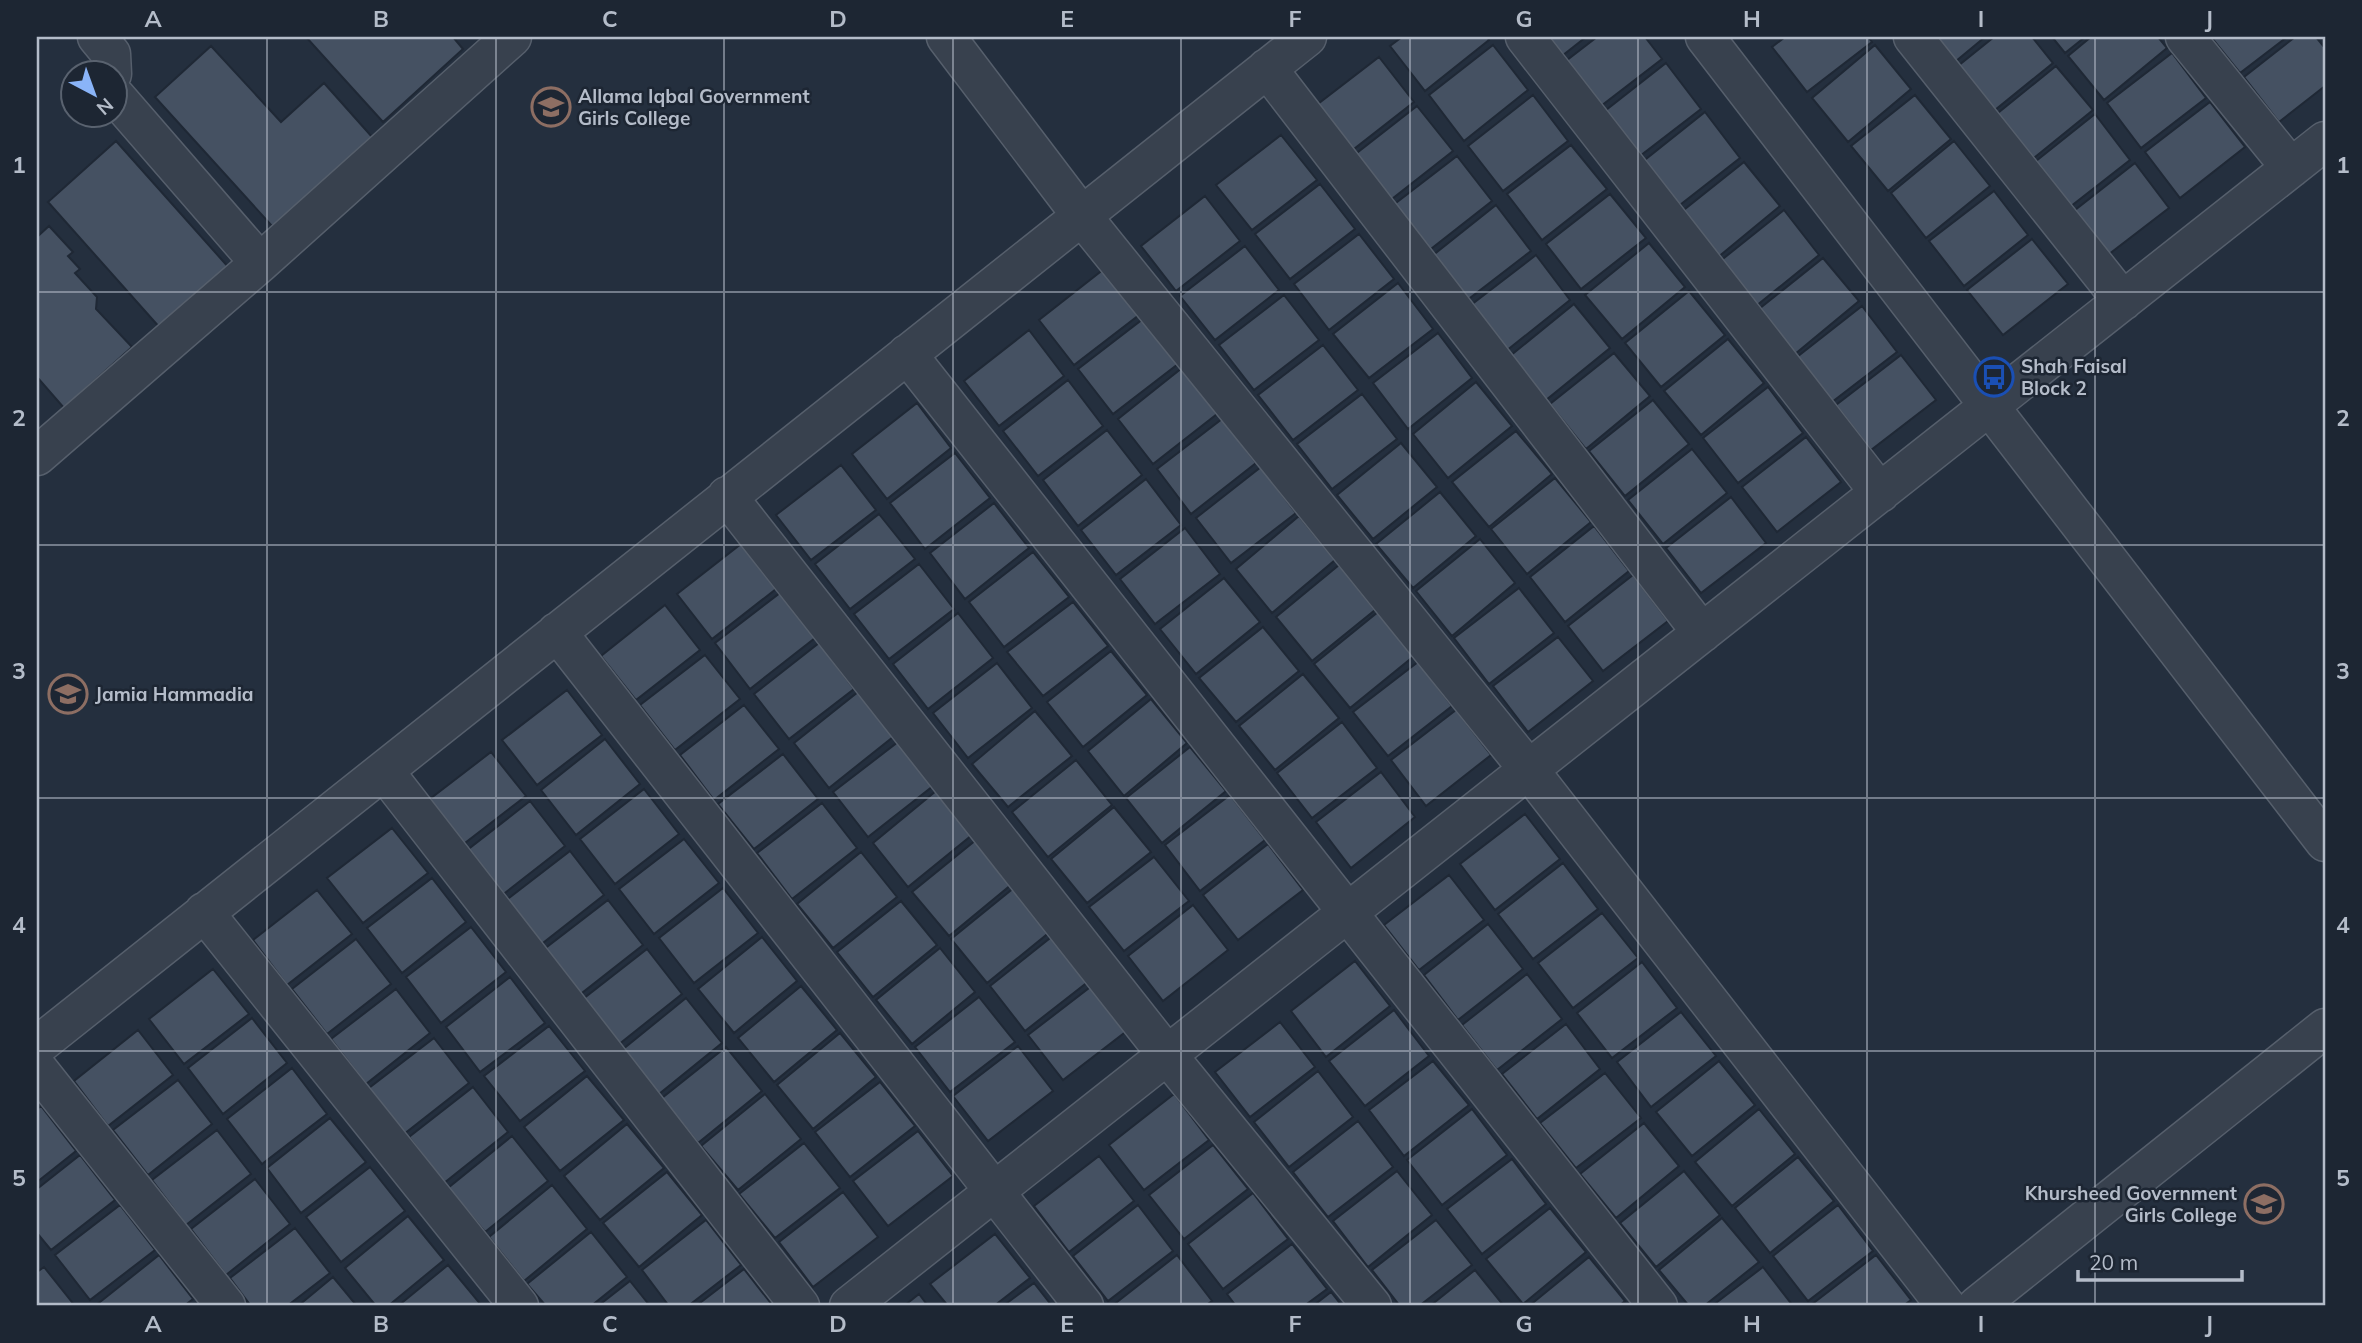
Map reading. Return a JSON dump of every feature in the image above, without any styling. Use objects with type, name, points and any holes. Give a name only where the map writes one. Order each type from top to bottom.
[{"type":"street","points":[[97,37],[111,54],[111,60]]},
{"type":"street","points":[[37,456],[260,263],[512,37]]},
{"type":"street","points":[[946,37],[1081,215],[1529,770],[1946,1306]]},
{"type":"street","points":[[37,1046],[1307,37]]},
{"type":"street","points":[[1525,37],[1880,493]]},
{"type":"street","points":[[1704,37],[2325,842]]},
{"type":"street","points":[[1913,37],[2123,300]]},
{"type":"street","points":[[2185,37],[2291,168]]},
{"type":"street","points":[[1267,68],[1702,633]]},
{"type":"street","points":[[130,113],[260,263]]},
{"type":"street","points":[[849,1306],[2325,141]]},
{"type":"street","points":[[907,354],[1658,1306]]},
{"type":"street","points":[[727,496],[1168,1056],[1372,1306]]},
{"type":"street","points":[[556,632],[1084,1306]]},
{"type":"street","points":[[384,771],[800,1306]]},
{"type":"street","points":[[204,912],[520,1306]]},
{"type":"street","points":[[1978,1306],[2325,1028]]},
{"type":"street","points":[[37,1068],[226,1306]]},
{"type":"building","points":[[306,37],[453,37],[463,49],[383,122]]},
{"type":"building","points":[[1402,37],[1487,37],[1489,40],[1425,91],[1390,46]]},
{"type":"building","points":[[1540,37],[1586,37],[1558,59]]},
{"type":"building","points":[[1597,37],[1645,37],[1662,59],[1597,109],[1562,64]]},
{"type":"building","points":[[1785,37],[1868,37],[1872,42],[1807,92],[1772,47]]},
{"type":"building","points":[[1926,37],[1985,37],[1950,66]]},
{"type":"building","points":[[1994,37],[2032,37],[2053,63],[1990,114],[1953,70]]},
{"type":"building","points":[[2052,37],[2085,37],[2065,53]]},
{"type":"building","points":[[2091,37],[2158,37],[2167,48],[2104,100],[2068,56]]},
{"type":"building","points":[[2211,37],[2287,37],[2240,73]]},
{"type":"building","points":[[2295,37],[2316,37],[2325,48],[2325,86],[2279,122],[2244,77]]},
{"type":"building","points":[[1493,45],[1528,90],[1464,141],[1429,95]]},
{"type":"building","points":[[1875,45],[1911,89],[1848,142],[1812,98]]},
{"type":"building","points":[[211,46],[281,122],[324,83],[381,147],[282,237],[155,97]]},
{"type":"building","points":[[2172,53],[2206,98],[2141,148],[2107,103]]},
{"type":"building","points":[[1379,57],[1414,102],[1350,152],[1314,107]]},
{"type":"building","points":[[1666,63],[1701,109],[1636,159],[1601,114]]},
{"type":"building","points":[[2056,66],[2093,110],[2029,162],[1993,117]]},
{"type":"building","points":[[1533,95],[1568,141],[1503,191],[1468,146]]},
{"type":"building","points":[[1915,95],[1951,139],[1888,191],[1851,146]]},
{"type":"building","points":[[2210,102],[2245,147],[2180,198],[2145,152]]},
{"type":"building","points":[[1417,106],[1453,151],[1388,202],[1353,156]]},
{"type":"building","points":[[1705,112],[1740,158],[1676,208],[1641,163]]},
{"type":"building","points":[[2095,114],[2130,160],[2066,210],[2031,165]]},
{"type":"building","points":[[1281,135],[1317,180],[1252,230],[1216,185]]},
{"type":"building","points":[[116,141],[230,269],[161,329],[48,202]]},
{"type":"building","points":[[1954,141],[1990,186],[1926,238],[1891,193]]},
{"type":"building","points":[[1571,145],[1607,189],[1542,240],[1507,194]]},
{"type":"building","points":[[1457,156],[1492,201],[1427,252],[1392,206]]},
{"type":"building","points":[[1744,162],[1780,206],[1717,258],[1680,213]]},
{"type":"building","points":[[2135,163],[2169,208],[2104,258],[2070,214]]},
{"type":"building","points":[[1320,184],[1355,229],[1290,279],[1255,234]]},
{"type":"building","points":[[1994,191],[2028,235],[1964,286],[1929,241]]},
{"type":"building","points":[[1610,194],[1646,238],[1581,289],[1546,244]]},
{"type":"building","points":[[1205,196],[1240,241],[1176,291],[1141,246]]},
{"type":"building","points":[[1496,205],[1531,251],[1466,301],[1432,256]]},
{"type":"building","points":[[1784,210],[1819,255],[1756,306],[1719,262]]},
{"type":"building","points":[[49,226],[73,252],[68,256],[80,269],[75,273],[97,297],[96,309],[132,347],[64,408],[37,377],[37,237]]},
{"type":"building","points":[[1359,234],[1394,279],[1329,330],[1294,284]]},
{"type":"building","points":[[2032,239],[2068,284],[2003,335],[1967,290]]},
{"type":"building","points":[[1649,243],[1685,287],[1622,339],[1585,295]]},
{"type":"building","points":[[1245,246],[1279,290],[1215,340],[1180,296]]},
{"type":"building","points":[[1536,255],[1570,300],[1506,351],[1471,305]]},
{"type":"building","points":[[1823,258],[1859,301],[1795,354],[1759,309]]},
{"type":"building","points":[[1104,269],[1139,315],[1074,365],[1039,320]]},
{"type":"building","points":[[1398,283],[1433,329],[1369,378],[1333,334]]},
{"type":"building","points":[[1689,291],[1725,335],[1661,387],[1625,343]]},
{"type":"building","points":[[1284,295],[1319,340],[1254,390],[1219,345]]},
{"type":"building","points":[[1574,304],[1610,348],[1546,400],[1510,356]]},
{"type":"building","points":[[1862,306],[1897,352],[1832,402],[1797,357]]},
{"type":"building","points":[[1143,319],[1178,364],[1113,414],[1078,369]]},
{"type":"building","points":[[1029,330],[1064,376],[999,426],[964,381]]},
{"type":"building","points":[[1438,333],[1472,378],[1408,429],[1373,383]]},
{"type":"building","points":[[1728,339],[1764,383],[1701,435],[1664,391]]},
{"type":"building","points":[[1323,345],[1358,390],[1293,440],[1258,395]]},
{"type":"building","points":[[1614,353],[1650,396],[1586,449],[1550,404]]},
{"type":"building","points":[[1901,355],[1936,400],[1871,450],[1836,405]]},
{"type":"building","points":[[1182,368],[1217,414],[1153,464],[1118,419]]},
{"type":"building","points":[[1068,380],[1103,426],[1038,476],[1003,431]]},
{"type":"building","points":[[1476,382],[1512,426],[1448,478],[1413,434]]},
{"type":"building","points":[[1768,387],[1803,433],[1738,483],[1703,438]]},
{"type":"building","points":[[1362,394],[1397,439],[1332,489],[1297,444]]},
{"type":"building","points":[[1653,400],[1689,444],[1625,496],[1589,451]]},
{"type":"building","points":[[917,403],[951,448],[887,499],[852,454]]},
{"type":"building","points":[[1222,419],[1256,463],[1191,514],[1157,469]]},
{"type":"building","points":[[1107,430],[1142,475],[1078,526],[1043,480]]},
{"type":"building","points":[[1516,431],[1552,474],[1489,527],[1452,482]]},
{"type":"building","points":[[1806,437],[1841,482],[1777,532],[1742,487]]},
{"type":"building","points":[[1401,443],[1437,487],[1373,539],[1337,495]]},
{"type":"building","points":[[1692,449],[1727,493],[1663,544],[1628,500]]},
{"type":"building","points":[[955,453],[990,498],[925,549],[890,503]]},
{"type":"building","points":[[841,465],[876,510],[811,560],[776,515]]},
{"type":"building","points":[[1261,467],[1296,513],[1231,563],[1196,518]]},
{"type":"building","points":[[1555,478],[1591,522],[1527,574],[1491,529]]},
{"type":"building","points":[[1146,479],[1181,525],[1116,575],[1081,530]]},
{"type":"building","points":[[1440,492],[1476,536],[1413,588],[1376,544]]},
{"type":"building","points":[[1731,497],[1766,543],[1701,593],[1666,548]]},
{"type":"building","points":[[994,503],[1029,548],[965,599],[930,553]]},
{"type":"building","points":[[879,514],[915,559],[850,609],[815,564]]},
{"type":"building","points":[[1299,516],[1335,560],[1272,613],[1236,569]]},
{"type":"building","points":[[1594,526],[1629,571],[1565,622],[1530,577]]},
{"type":"building","points":[[1185,528],[1220,574],[1155,624],[1120,579]]},
{"type":"building","points":[[1480,539],[1515,583],[1452,636],[1416,591]]},
{"type":"building","points":[[741,544],[776,589],[712,639],[677,594]]},
{"type":"building","points":[[1033,552],[1069,597],[1004,647],[969,602]]},
{"type":"building","points":[[919,564],[954,609],[889,659],[854,614]]},
{"type":"building","points":[[1339,565],[1375,610],[1312,661],[1276,617]]},
{"type":"building","points":[[1633,575],[1668,621],[1603,671],[1568,626]]},
{"type":"building","points":[[1224,578],[1260,622],[1196,674],[1160,629]]},
{"type":"building","points":[[1519,588],[1554,633],[1489,684],[1454,638]]},
{"type":"building","points":[[780,593],[815,638],[750,689],[715,643]]},
{"type":"building","points":[[1073,602],[1108,646],[1043,696],[1007,652]]},
{"type":"building","points":[[665,605],[700,650],[636,700],[601,656]]},
{"type":"building","points":[[1378,612],[1414,656],[1350,708],[1314,664]]},
{"type":"building","points":[[958,613],[993,658],[928,709],[893,664]]},
{"type":"building","points":[[1263,627],[1299,671],[1236,722],[1199,678]]},
{"type":"building","points":[[1558,637],[1593,681],[1528,732],[1493,686]]},
{"type":"building","points":[[819,643],[854,689],[789,739],[754,694]]},
{"type":"building","points":[[1111,651],[1147,695],[1083,747],[1047,702]]},
{"type":"building","points":[[705,655],[740,699],[675,750],[640,705]]},
{"type":"building","points":[[1418,662],[1452,706],[1388,756],[1353,712]]},
{"type":"building","points":[[997,663],[1032,708],[968,758],[933,713]]},
{"type":"building","points":[[1303,674],[1339,718],[1275,770],[1239,726]]},
{"type":"building","points":[[567,690],[602,735],[537,785],[502,740]]},
{"type":"building","points":[[858,692],[893,737],[829,788],[794,743]]},
{"type":"building","points":[[1151,699],[1187,743],[1124,796],[1088,751]]},
{"type":"building","points":[[744,705],[779,749],[714,800],[680,755]]},
{"type":"building","points":[[1456,710],[1491,755],[1426,806],[1391,760]]},
{"type":"building","points":[[1035,711],[1072,756],[1008,807],[972,764]]},
{"type":"building","points":[[1342,722],[1377,768],[1312,818],[1277,773]]},
{"type":"building","points":[[605,739],[640,784],[576,835],[541,790]]},
{"type":"building","points":[[898,742],[933,786],[868,837],[833,792]]},
{"type":"building","points":[[1190,747],[1226,791],[1162,843],[1126,798]]},
{"type":"building","points":[[491,752],[526,796],[461,846],[426,802]]},
{"type":"building","points":[[783,754],[818,799],[754,849],[718,804]]},
{"type":"building","points":[[1076,760],[1112,805],[1048,857],[1012,812]]},
{"type":"building","points":[[1381,772],[1415,817],[1351,868],[1316,822]]},
{"type":"building","points":[[644,789],[679,834],[615,884],[580,839]]},
{"type":"building","points":[[936,791],[972,835],[908,887],[873,843]]},
{"type":"building","points":[[1230,795],[1265,840],[1200,891],[1165,845]]},
{"type":"building","points":[[530,801],[565,846],[501,896],[466,851]]},
{"type":"building","points":[[822,803],[857,848],[792,899],[757,853]]},
{"type":"building","points":[[1114,807],[1151,852],[1087,903],[1051,859]]},
{"type":"building","points":[[1525,814],[1560,859],[1495,910],[1460,864]]},
{"type":"building","points":[[392,828],[428,873],[363,923],[327,878]]},
{"type":"building","points":[[684,839],[719,883],[654,934],[619,889]]},
{"type":"building","points":[[976,840],[1012,884],[949,936],[912,892]]},
{"type":"building","points":[[1268,844],[1303,890],[1238,940],[1203,895]]},
{"type":"building","points":[[570,851],[604,895],[539,946],[505,901]]},
{"type":"building","points":[[861,852],[897,897],[833,948],[797,904]]},
{"type":"building","points":[[1154,857],[1189,901],[1124,951],[1089,907]]},
{"type":"building","points":[[1563,863],[1598,909],[1533,959],[1498,914]]},
{"type":"building","points":[[1449,875],[1484,920],[1419,970],[1384,925]]},
{"type":"building","points":[[432,878],[466,922],[402,973],[367,928]]},
{"type":"building","points":[[1015,887],[1051,931],[987,983],[951,939]]},
{"type":"building","points":[[723,888],[758,933],[694,983],[659,938]]},
{"type":"building","points":[[317,890],[352,934],[287,985],[253,940]]},
{"type":"building","points":[[608,900],[643,945],[578,996],[543,950]]},
{"type":"building","points":[[901,901],[937,945],[873,997],[837,952]]},
{"type":"building","points":[[1193,905],[1228,950],[1163,1001],[1128,956]]},
{"type":"building","points":[[1602,913],[1638,958],[1573,1008],[1538,963]]},
{"type":"building","points":[[1488,924],[1523,969],[1458,1020],[1424,975]]},
{"type":"building","points":[[471,927],[506,972],[441,1023],[406,977]]},
{"type":"building","points":[[1054,935],[1089,981],[1025,1031],[990,986]]},
{"type":"building","points":[[762,937],[797,981],[734,1033],[698,989]]},
{"type":"building","points":[[356,939],[391,984],[327,1034],[292,989]]},
{"type":"building","points":[[940,948],[975,992],[912,1044],[876,1000]]},
{"type":"building","points":[[647,949],[682,994],[618,1045],[583,999]]},
{"type":"building","points":[[1355,961],[1390,1006],[1326,1057],[1291,1011]]},
{"type":"building","points":[[1642,962],[1677,1008],[1612,1058],[1577,1013]]},
{"type":"building","points":[[213,969],[249,1014],[184,1064],[149,1019]]},
{"type":"building","points":[[1527,974],[1562,1019],[1497,1070],[1462,1025]]},
{"type":"building","points":[[510,977],[545,1023],[480,1072],[446,1027]]},
{"type":"building","points":[[1093,985],[1128,1030],[1063,1080],[1028,1035]]},
{"type":"building","points":[[801,986],[837,1030],[774,1082],[738,1038]]},
{"type":"building","points":[[396,989],[430,1033],[366,1084],[331,1039]]},
{"type":"building","points":[[979,997],[1015,1042],[950,1092],[915,1047]]},
{"type":"building","points":[[686,998],[722,1043],[659,1094],[622,1050]]},
{"type":"building","points":[[1394,1010],[1429,1056],[1365,1106],[1329,1061]]},
{"type":"building","points":[[1681,1012],[1716,1056],[1651,1107],[1617,1062]]},
{"type":"building","points":[[252,1018],[287,1063],[223,1114],[188,1068]]},
{"type":"building","points":[[1280,1022],[1315,1067],[1250,1117],[1215,1072]]},
{"type":"building","points":[[1566,1024],[1600,1069],[1537,1119],[1502,1074]]},
{"type":"building","points":[[549,1026],[585,1071],[520,1121],[484,1076]]},
{"type":"building","points":[[138,1030],[173,1075],[108,1126],[74,1081]]},
{"type":"building","points":[[840,1033],[876,1077],[813,1129],[777,1085]]},
{"type":"building","points":[[434,1038],[469,1083],[404,1134],[369,1088]]},
{"type":"building","points":[[1018,1046],[1053,1091],[988,1141],[953,1096]]},
{"type":"building","points":[[726,1047],[762,1091],[698,1143],[662,1098]]},
{"type":"building","points":[[1433,1061],[1469,1105],[1404,1156],[1369,1110]]},
{"type":"building","points":[[1719,1061],[1755,1105],[1692,1156],[1656,1112]]},
{"type":"building","points":[[292,1068],[327,1114],[262,1164],[227,1119]]},
{"type":"building","points":[[1318,1071],[1353,1117],[1289,1167],[1254,1122]]},
{"type":"building","points":[[1605,1073],[1641,1118],[1576,1168],[1540,1123]]},
{"type":"building","points":[[587,1076],[624,1120],[560,1171],[524,1127]]},
{"type":"building","points":[[178,1080],[212,1124],[148,1175],[113,1130]]},
{"type":"building","points":[[880,1082],[915,1126],[850,1177],[815,1132]]},
{"type":"building","points":[[473,1087],[508,1132],[444,1183],[409,1137]]},
{"type":"building","points":[[765,1094],[801,1139],[738,1190],[701,1146]]},
{"type":"building","points":[[1174,1094],[1209,1140],[1144,1190],[1109,1145]]},
{"type":"building","points":[[41,1106],[76,1151],[37,1182],[37,1109]]},
{"type":"building","points":[[1472,1109],[1507,1155],[1442,1205],[1407,1160]]},
{"type":"building","points":[[1759,1109],[1795,1154],[1732,1206],[1695,1162]]},
{"type":"building","points":[[330,1118],[366,1162],[301,1213],[267,1168]]},
{"type":"building","points":[[1358,1121],[1393,1167],[1328,1217],[1293,1172]]},
{"type":"building","points":[[1644,1123],[1679,1166],[1616,1218],[1580,1174]]},
{"type":"building","points":[[627,1124],[664,1168],[600,1220],[564,1176]]},
{"type":"building","points":[[217,1130],[251,1174],[186,1225],[152,1180]]},
{"type":"building","points":[[918,1131],[953,1176],[888,1226],[853,1181]]},
{"type":"building","points":[[512,1136],[548,1181],[485,1232],[448,1188]]},
{"type":"building","points":[[804,1143],[840,1188],[775,1238],[739,1194]]},
{"type":"building","points":[[1213,1145],[1248,1189],[1184,1239],[1149,1195]]},
{"type":"building","points":[[80,1155],[115,1200],[51,1250],[37,1233],[37,1189]]},
{"type":"building","points":[[1099,1156],[1134,1201],[1069,1252],[1034,1206]]},
{"type":"building","points":[[1798,1157],[1834,1201],[1770,1253],[1735,1208]]},
{"type":"building","points":[[1512,1159],[1546,1204],[1482,1254],[1447,1209]]},
{"type":"building","points":[[370,1167],[405,1211],[341,1262],[306,1217]]},
{"type":"building","points":[[1397,1171],[1432,1215],[1368,1267],[1333,1221]]},
{"type":"building","points":[[1684,1171],[1720,1215],[1656,1267],[1620,1223]]},
{"type":"building","points":[[667,1172],[702,1215],[639,1267],[603,1223]]},
{"type":"building","points":[[255,1179],[290,1224],[226,1275],[191,1229]]},
{"type":"building","points":[[552,1185],[587,1229],[524,1281],[489,1237]]},
{"type":"building","points":[[843,1192],[878,1237],[813,1287],[779,1242]]},
{"type":"building","points":[[1253,1193],[1288,1239],[1223,1289],[1188,1244]]},
{"type":"building","points":[[120,1205],[155,1250],[90,1300],[55,1255]]},
{"type":"building","points":[[1138,1205],[1173,1251],[1108,1301],[1073,1256]]},
{"type":"building","points":[[1838,1205],[1873,1251],[1808,1301],[1773,1256]]},
{"type":"building","points":[[1550,1208],[1586,1252],[1523,1304],[1486,1259]]},
{"type":"building","points":[[408,1216],[444,1260],[388,1306],[376,1306],[345,1268]]},
{"type":"building","points":[[1722,1218],[1759,1262],[1704,1306],[1689,1306],[1659,1270]]},
{"type":"building","points":[[706,1220],[741,1265],[688,1306],[669,1306],[642,1270]]},
{"type":"building","points":[[1436,1220],[1472,1265],[1419,1306],[1400,1306],[1372,1270]]},
{"type":"building","points":[[295,1228],[330,1273],[287,1306],[251,1306],[230,1278]]},
{"type":"building","points":[[591,1232],[627,1277],[591,1306],[546,1306],[527,1284]]},
{"type":"building","points":[[995,1234],[1030,1278],[994,1306],[948,1306],[930,1284]]},
{"type":"building","points":[[1292,1244],[1327,1289],[1304,1306],[1236,1306],[1227,1294]]},
{"type":"building","points":[[159,1255],[193,1299],[184,1306],[95,1306]]},
{"type":"building","points":[[1177,1255],[1212,1301],[1205,1306],[1112,1306]]},
{"type":"building","points":[[1876,1255],[1911,1300],[1903,1306],[1811,1305]]},
{"type":"building","points":[[1589,1257],[1625,1301],[1619,1306],[1529,1306]]},
{"type":"building","points":[[448,1265],[482,1306],[398,1306]]},
{"type":"building","points":[[44,1267],[75,1306],[37,1306],[37,1272]]},
{"type":"building","points":[[1763,1267],[1793,1306],[1712,1306]]},
{"type":"building","points":[[744,1269],[773,1306],[696,1306]]},
{"type":"building","points":[[1475,1270],[1504,1306],[1430,1306]]},
{"type":"building","points":[[333,1277],[357,1306],[298,1306]]},
{"type":"building","points":[[630,1281],[650,1306],[598,1306]]},
{"type":"building","points":[[1034,1283],[1052,1306],[1003,1306]]},
{"type":"building","points":[[1331,1292],[1342,1306],[1313,1306]]},
{"type":"building","points":[[919,1294],[928,1306],[904,1306]]},
{"type":"place","name":"Allama Iqbal Government Girls College","points":[[551,107]]},
{"type":"place","name":"Shah Faisal Block 2","points":[[1994,377]]},
{"type":"place","name":"Jamia Hammadia","points":[[68,694]]},
{"type":"place","name":"Khursheed Government Girls College","points":[[2264,1204]]}]
